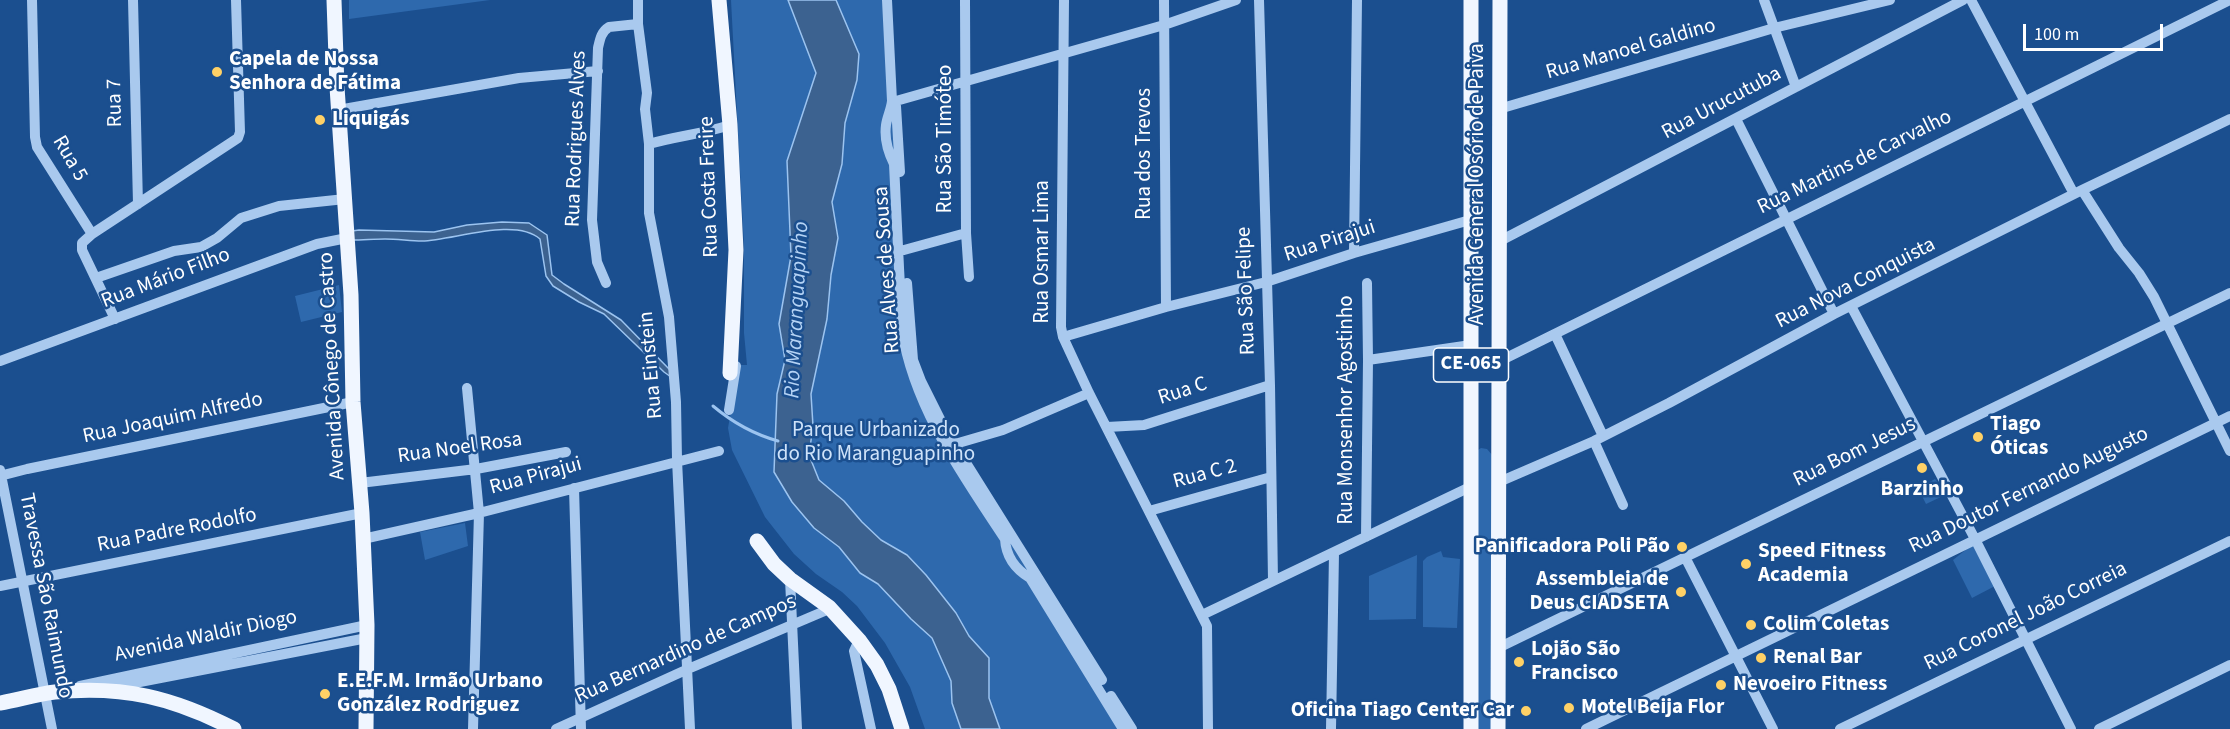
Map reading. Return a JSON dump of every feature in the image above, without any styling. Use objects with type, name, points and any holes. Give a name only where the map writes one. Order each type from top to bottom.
[{"type":"main road","name":"Avenida Cônego de Castro","points":[[334,0],[338,110],[352,324],[353,402],[362,513],[367,631],[366,729]]},
{"type":"main road","name":"Rua Costa Freire","points":[[719,0],[730,125],[736,250],[730,373]]},
{"type":"main road","name":"Avenida General Osório de Paiva","points":[[1471,0],[1471,729]]},
{"type":"main road","name":"Avenida General Osório de Paiva","points":[[1498,729],[1500,0]]},
{"type":"main road","points":[[1471,392],[1479,399],[1486,399],[1499,386]]},
{"type":"main road","points":[[1470,456],[1476,446],[1485,445],[1491,448],[1498,457]]},
{"type":"main road","points":[[757,541],[774,564],[790,579],[829,607],[859,640],[877,665],[889,689],[902,729]]},
{"type":"main road","name":"Avenida Waldir Diogo","points":[[0,703],[49,693],[122,692],[156,698],[198,711],[234,729]]},
{"type":"street","name":"Rua 5","points":[[32,0],[37,147],[92,234]]},
{"type":"street","name":"Rua 7","points":[[133,0],[138,204]]},
{"type":"street","points":[[115,319],[81,246],[92,234],[238,138],[240,132],[236,0]]},
{"type":"street","name":"Rua Einstein","points":[[638,0],[638,24],[647,93],[645,109],[649,213],[669,317],[674,381],[690,729]]},
{"type":"street","points":[[726,0],[741,250],[736,365],[729,410]]},
{"type":"street","points":[[886,0],[892,101],[891,113],[886,125],[887,149],[894,164],[902,330],[906,355],[917,391],[943,439],[1005,539],[1006,551],[1018,571],[1030,578],[1123,729]]},
{"type":"street","name":"Rua Alves de Sousa","points":[[892,0],[904,250],[913,360],[921,381],[955,444],[1132,729]]},
{"type":"street","name":"Rua São Timóteo","points":[[965,0],[966,233],[969,277]]},
{"type":"street","name":"Rua Osmar Lima","points":[[1064,0],[1061,327],[1063,337],[1089,393],[1207,626],[1208,729]]},
{"type":"street","name":"Rua dos Trevos","points":[[1164,0],[1166,308]]},
{"type":"street","points":[[896,101],[1064,55],[1164,25],[1236,0]]},
{"type":"street","name":"Rua São Felipe","points":[[1259,0],[1273,581]]},
{"type":"street","points":[[1354,253],[1358,0]]},
{"type":"street","points":[[1764,0],[1796,87]]},
{"type":"street","name":"Rua Manoel Galdino","points":[[1499,109],[1774,28],[1890,0]]},
{"type":"street","name":"Rua Urucutuba","points":[[1498,242],[1963,0]]},
{"type":"street","points":[[1971,0],[2025,101],[2078,192],[2149,289],[2230,451]]},
{"type":"street","name":"Rua Martins de Carvalho","points":[[1498,362],[2230,0]]},
{"type":"street","name":"Rua Rodrigues Alves","points":[[606,283],[597,262],[592,220],[598,48],[603,32],[609,27],[638,24]]},
{"type":"street","points":[[338,110],[519,78],[598,71]]},
{"type":"street","points":[[1736,119],[1834,314]]},
{"type":"street","name":"Rua Nova Conquista","points":[[1499,482],[1599,438],[1670,403],[1834,314],[2230,119]]},
{"type":"street","points":[[648,144],[677,136],[710,132],[730,125]]},
{"type":"street","points":[[96,278],[174,251],[201,247],[217,238],[241,218],[279,206],[345,199]]},
{"type":"street","name":"Rua Pirajui","points":[[1063,337],[1266,282],[1354,253],[1470,220]]},
{"type":"street","points":[[904,250],[966,233]]},
{"type":"street","name":"Rua Mário Filho","points":[[0,361],[317,243],[347,238]]},
{"type":"street","name":"Rua Monsenhor Agostinho","points":[[1366,537],[1367,284]]},
{"type":"street","name":"Rua Bom Jesus","points":[[1498,648],[2230,293]]},
{"type":"street","points":[[1851,306],[1975,539],[2071,729]]},
{"type":"street","points":[[1555,334],[1599,438],[1623,505]]},
{"type":"street","points":[[1368,360],[1471,345]]},
{"type":"street","name":"Rua C","points":[[1107,427],[1144,425],[1270,385]]},
{"type":"street","points":[[467,388],[479,513],[473,729]]},
{"type":"street","points":[[955,444],[1003,430],[1089,393]]},
{"type":"street","name":"Rua Joaquim Alfredo","points":[[0,474],[353,402]]},
{"type":"street","name":"Rua Doutor Fernando Augusto","points":[[1586,729],[2230,416]]},
{"type":"street","name":"Rua Pirajui","points":[[363,539],[479,513],[719,451]]},
{"type":"street","name":"Rua Noel Rosa","points":[[360,483],[476,469],[566,452]]},
{"type":"street","name":"Travessa São Raimundo","points":[[0,474],[22,582],[49,693],[52,729]]},
{"type":"street","name":"Rua C 2","points":[[1149,511],[1271,477]]},
{"type":"street","points":[[1202,615],[1470,487]]},
{"type":"street","points":[[574,488],[581,723]]},
{"type":"street","name":"Rua Padre Rodolfo","points":[[0,586],[362,513]]},
{"type":"street","name":"Rua Coronel João Correia","points":[[1840,729],[2230,541]]},
{"type":"street","points":[[1331,729],[1334,553]]},
{"type":"street","points":[[1685,557],[1773,729]]},
{"type":"street","points":[[790,579],[797,729]]},
{"type":"street","name":"Rua Bernardino de Campos","points":[[556,729],[581,723],[688,669],[827,610],[829,607]]},
{"type":"street","name":"Avenida Waldir Diogo","points":[[49,693],[110,678],[367,631]]},
{"type":"street","points":[[859,640],[854,651],[871,729]]},
{"type":"street","name":"Avenida Waldir Diogo","points":[[96,691],[243,655]]},
{"type":"street","points":[[2099,729],[2230,665]]},
{"type":"green space","points":[[349,0],[490,0],[349,19]]},
{"type":"green space","name":"Parque Urbanizado do Rio Maranguapinho","points":[[731,0],[788,0],[816,73],[787,161],[791,256],[779,324],[785,360],[777,394],[774,472],[814,528],[839,547],[860,573],[878,584],[932,638],[951,681],[952,703],[961,729],[925,729],[910,687],[885,643],[857,606],[794,554],[765,517],[732,450],[728,428],[739,365],[747,365],[744,333],[744,246]]},
{"type":"green space","name":"Parque Urbanizado do Rio Maranguapinho","points":[[836,0],[887,0],[892,114],[911,359],[917,380],[1127,729],[1000,729],[989,698],[989,658],[969,636],[956,613],[926,575],[907,555],[881,540],[844,501],[819,480],[809,455],[813,426],[811,394],[827,319],[831,275],[838,238],[832,202],[842,164],[845,123],[857,80],[859,54]]},
{"type":"green space","points":[[339,285],[342,312],[301,322],[295,296]]},
{"type":"green space","points":[[1487,449],[1493,456],[1491,729],[1477,729],[1478,450]]},
{"type":"green space","points":[[1935,479],[1947,494],[1926,504],[1918,488]]},
{"type":"green space","points":[[465,523],[468,546],[425,560],[420,532]]},
{"type":"green space","points":[[1973,544],[1995,586],[1972,598],[1953,560]]},
{"type":"green space","points":[[1441,551],[1443,557],[1460,559],[1457,628],[1423,627],[1423,561]]},
{"type":"green space","points":[[1417,555],[1416,619],[1369,620],[1369,576]]},
{"type":"water","name":"Rio Maranguapinho","points":[[788,0],[836,0],[859,54],[857,80],[845,123],[842,164],[832,202],[838,238],[831,275],[827,319],[811,394],[813,426],[809,455],[819,480],[844,501],[881,540],[907,555],[926,575],[956,613],[969,636],[989,658],[989,698],[1000,729],[961,729],[952,703],[951,681],[932,638],[878,584],[860,573],[839,547],[814,528],[792,502],[774,472],[777,394],[785,360],[779,324],[791,256],[787,161],[816,73]]},
{"type":"water","points":[[502,222],[529,223],[547,235],[552,275],[621,320],[671,371],[671,377],[604,314],[553,286],[546,276],[540,239],[529,233],[500,230],[422,241],[352,240],[352,231],[359,230],[434,232],[467,225]]},
{"type":"waterway","points":[[713,406],[743,427],[778,441]]},
{"type":"place","name":"Capela de Nossa Senhora de Fátima","points":[[217,72]]},
{"type":"place","name":"Liquigás","points":[[320,120]]},
{"type":"place","name":"Tiago Óticas","points":[[1978,437]]},
{"type":"place","name":"Barzinho","points":[[1922,468]]},
{"type":"place","name":"Panificadora Poli Pão","points":[[1682,547]]},
{"type":"place","name":"Speed Fitness Academia","points":[[1746,564]]},
{"type":"place","name":"Assembleia de Deus CIADSETA","points":[[1681,592]]},
{"type":"place","name":"Colim Coletas","points":[[1751,625]]},
{"type":"place","name":"Renal Bar","points":[[1761,658]]},
{"type":"place","name":"Lojão São Francisco","points":[[1519,662]]},
{"type":"place","name":"Nevoeiro Fitness","points":[[1721,685]]},
{"type":"place","name":"E.E.F.M. Irmão Urbano González Rodriguez","points":[[325,694]]},
{"type":"place","name":"Motel Beija Flor","points":[[1569,708]]},
{"type":"place","name":"Oficina Tiago Center Car","points":[[1526,711]]}]
